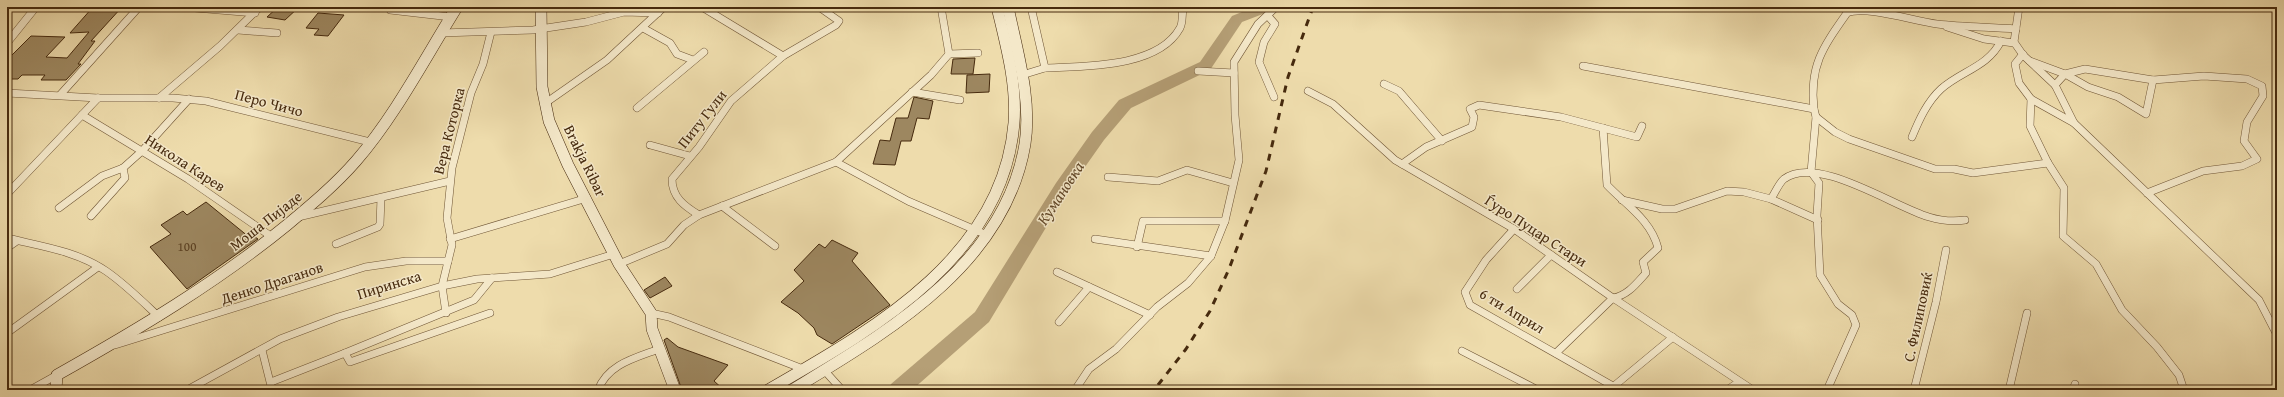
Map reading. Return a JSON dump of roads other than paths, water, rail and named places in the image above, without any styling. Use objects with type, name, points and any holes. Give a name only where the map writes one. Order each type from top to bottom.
[{"type":"street","points":[[7,43],[36,7]]},
{"type":"street","points":[[60,95],[139,7]]},
{"type":"street","points":[[184,7],[257,10]]},
{"type":"street","points":[[389,7],[390,10],[405,13],[454,12]]},
{"type":"street","name":"Brakja Ribar","points":[[541,7],[542,87],[544,104],[556,139],[619,264],[651,313]]},
{"type":"street","points":[[544,104],[580,83],[643,28],[664,7]]},
{"type":"street","points":[[702,7],[783,56]]},
{"type":"street","name":"Питу Гули","points":[[699,215],[686,208],[679,200],[671,186],[676,174],[731,101],[783,56],[836,25],[839,21],[836,17],[819,7]]},
{"type":"street","points":[[941,7],[949,54]]},
{"type":"street","points":[[768,390],[884,320],[911,300],[942,270],[975,231],[1002,176],[1010,153],[1014,128],[1011,75],[997,7]]},
{"type":"street","points":[[792,390],[866,345],[922,305],[956,274],[987,235],[1014,185],[1022,158],[1026,126],[1022,75],[1008,7]]},
{"type":"street","points":[[1031,7],[1045,68]]},
{"type":"street","points":[[1022,75],[1045,68],[1104,65],[1125,62],[1142,57],[1168,42],[1178,32],[1183,23],[1183,7]]},
{"type":"street","points":[[1075,390],[1089,369],[1116,348],[1150,315],[1188,283],[1211,256],[1225,221],[1239,160],[1239,145],[1235,114],[1234,62],[1236,56],[1258,24],[1276,7]]},
{"type":"street","points":[[2019,7],[2016,29],[2012,38],[2015,47],[2056,85],[2074,123]]},
{"type":"street","points":[[1827,390],[1856,325],[1852,315],[1838,304],[1820,275],[1818,220],[1819,183],[1811,172],[1815,113],[1813,67],[1817,56],[1847,13],[1854,9],[1866,10],[1914,22],[2016,29]]},
{"type":"street","points":[[159,98],[238,30],[257,10]]},
{"type":"street","name":"Моша Пијаде","points":[[30,390],[107,348],[159,317],[272,238],[298,218],[340,179],[370,142],[454,12]]},
{"type":"street","points":[[441,33],[491,32],[542,28],[586,22],[624,12],[658,13]]},
{"type":"street","points":[[1268,16],[1275,24],[1264,42],[1259,62],[1274,97]]},
{"type":"street","points":[[1937,24],[1984,39],[2014,43]]},
{"type":"street","points":[[643,28],[670,43],[677,54],[693,60]]},
{"type":"street","points":[[238,30],[277,33]]},
{"type":"street","name":"Вера Которка","points":[[442,286],[452,245],[447,218],[450,181],[455,152],[471,93],[483,64],[491,32]]},
{"type":"street","points":[[1912,137],[1925,108],[1942,88],[1992,56],[2001,41]]},
{"type":"street","points":[[637,108],[704,52]]},
{"type":"street","points":[[619,264],[667,244],[684,225],[699,215],[836,162],[912,92],[949,54],[978,53]]},
{"type":"street","points":[[2023,54],[2015,64],[2019,83],[2031,99],[2074,123],[2259,300],[2277,335]]},
{"type":"street","points":[[2030,61],[2065,74],[2088,87],[2118,97],[2146,114],[2153,80]]},
{"type":"street","points":[[1583,66],[1815,113],[1835,132],[1849,139],[1935,169],[1954,169],[1973,173],[2048,163]]},
{"type":"street","points":[[2056,85],[2065,74],[2085,69],[2153,80],[2204,76],[2247,79],[2262,86],[2263,96],[2247,122],[2244,141],[2257,159],[2242,166],[2203,171],[2147,193]]},
{"type":"street","points":[[1198,71],[1234,73]]},
{"type":"street","points":[[1384,84],[1399,91],[1442,141]]},
{"type":"street","name":"Ѓуро Пуцар Стари","points":[[1308,91],[1317,94],[1344,112],[1379,149],[1514,229],[1613,298],[1753,390]]},
{"type":"street","points":[[912,92],[960,100]]},
{"type":"street","points":[[7,93],[98,98]]},
{"type":"street","points":[[7,194],[98,98]]},
{"type":"street","name":"Перо Чичо","points":[[98,98],[159,98],[189,100],[236,107],[370,142]]},
{"type":"street","points":[[2031,99],[2030,126],[2048,163],[2064,188],[2063,236],[2096,264],[2122,310],[2157,347],[2179,375],[2184,390]]},
{"type":"street","points":[[59,208],[102,176],[123,168],[142,151],[189,100]]},
{"type":"street","points":[[1402,164],[1421,150],[1472,127],[1474,117],[1470,109],[1479,105],[1560,117],[1637,137],[1642,126]]},
{"type":"street","name":"Никола Карев","points":[[82,115],[188,179],[272,238]]},
{"type":"street","points":[[1556,352],[1613,298],[1622,296],[1646,273],[1643,262],[1658,248],[1657,240],[1649,227],[1607,185],[1603,128]]},
{"type":"street","points":[[650,145],[690,156]]},
{"type":"street","points":[[836,162],[908,201],[987,235]]},
{"type":"street","points":[[91,216],[125,178],[123,168]]},
{"type":"street","points":[[1108,178],[1158,181],[1166,180],[1180,171],[1187,170],[1233,183]]},
{"type":"street","points":[[1770,199],[1783,180],[1799,171],[1811,172],[1847,181],[1928,217],[1951,222],[1965,220]]},
{"type":"street","points":[[298,218],[450,181]]},
{"type":"street","points":[[1622,200],[1647,208],[1675,209],[1727,191],[1744,192],[1770,199],[1818,220]]},
{"type":"street","points":[[336,244],[378,227],[380,224],[381,198]]},
{"type":"street","points":[[450,239],[546,212],[586,198]]},
{"type":"street","points":[[722,206],[775,246]]},
{"type":"street","points":[[1137,247],[1143,221],[1225,221]]},
{"type":"street","name":"6 ти Април","points":[[1514,229],[1486,260],[1465,292],[1468,302],[1470,305],[1556,352],[1617,388]]},
{"type":"street","points":[[7,238],[64,252],[98,267],[159,317]]},
{"type":"street","points":[[1095,239],[1137,247],[1211,256]]},
{"type":"street","points":[[7,248],[17,240]]},
{"type":"street","name":"С. Филиповиќ","points":[[1914,390],[1936,302],[1946,250]]},
{"type":"street","name":"Пиринска","points":[[188,390],[280,340],[316,325],[442,286],[492,278],[527,277],[550,274],[614,254]]},
{"type":"street","points":[[1517,289],[1551,255]]},
{"type":"street","name":"Денко Драганов","points":[[107,348],[365,267],[384,263],[427,260],[448,261]]},
{"type":"street","points":[[7,333],[98,267]]},
{"type":"street","points":[[1057,272],[1150,315]]},
{"type":"street","points":[[262,350],[272,386],[345,353],[446,313],[474,300],[492,278]]},
{"type":"street","points":[[442,286],[446,313]]},
{"type":"street","points":[[1060,322],[1089,287]]},
{"type":"street","points":[[345,353],[350,362],[490,313]]},
{"type":"street","points":[[675,390],[652,329],[651,313],[803,369]]},
{"type":"street","points":[[2008,390],[2027,313]]},
{"type":"street","points":[[1617,388],[1673,337]]},
{"type":"street","points":[[598,390],[604,378],[613,368],[659,349]]},
{"type":"street","points":[[1462,351],[1538,390]]},
{"type":"street","points":[[824,370],[842,390]]},
{"type":"street","points":[[56,390],[57,375]]},
{"type":"street","points":[[1728,390],[1739,382]]},
{"type":"waterway","name":"Кумановка","points":[[898,390],[922,371],[982,317],[1062,187],[1098,136],[1125,104],[1205,66],[1237,19],[1268,7]]},
{"type":"railway","points":[[1158,385],[1186,349],[1210,311],[1229,269],[1266,171],[1288,77],[1313,7]]}]
